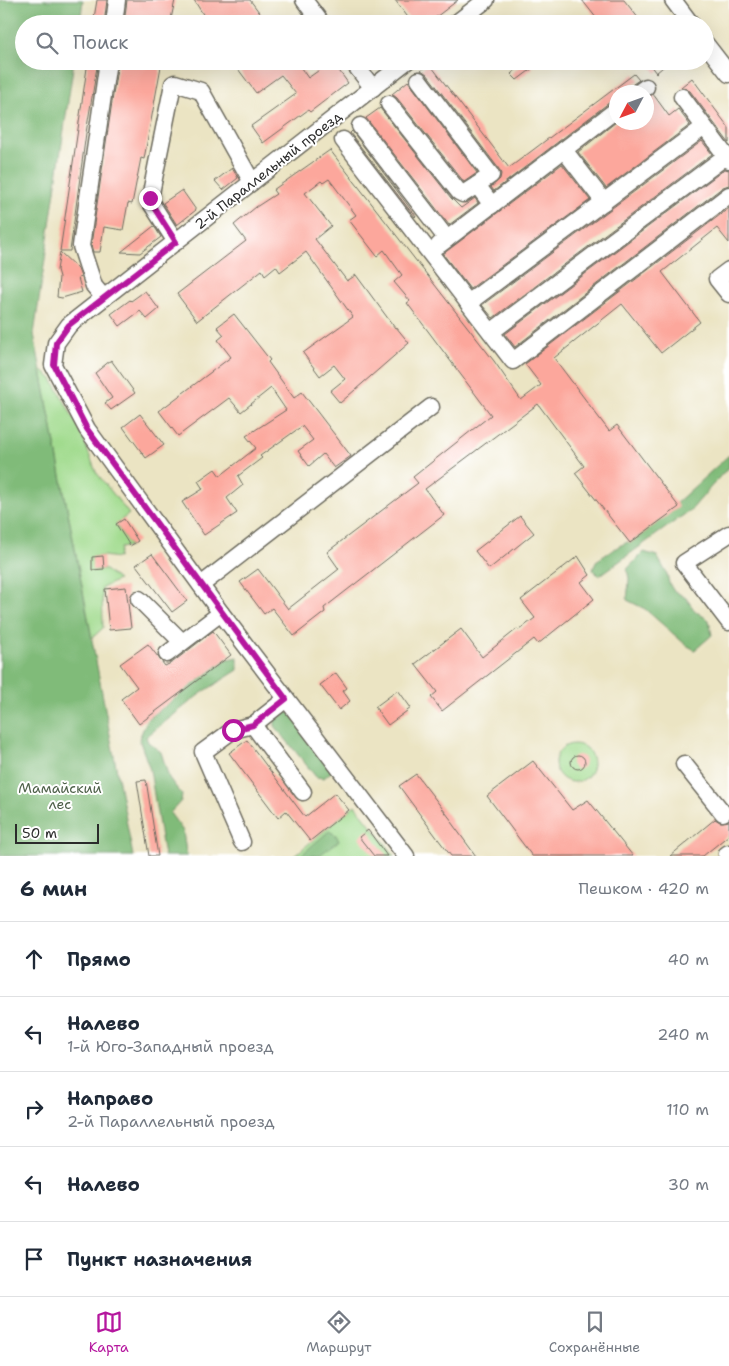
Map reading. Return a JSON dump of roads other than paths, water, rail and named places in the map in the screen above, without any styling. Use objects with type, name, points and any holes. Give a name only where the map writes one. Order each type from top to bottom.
[{"type":"street","points":[[115,15],[117,0]]},
{"type":"street","points":[[304,0],[315,15]]},
{"type":"street","points":[[467,15],[486,0]]},
{"type":"street","points":[[673,0],[684,15]]},
{"type":"street","points":[[714,55],[729,74]]},
{"type":"street","points":[[104,298],[94,286],[81,246],[107,70]]},
{"type":"street","points":[[359,70],[373,88]]},
{"type":"street","name":"2-й Параллельный проезд","points":[[201,585],[87,429],[54,365],[56,343],[69,325],[396,70]]},
{"type":"street","points":[[389,104],[458,192],[464,194],[491,175],[419,80]]},
{"type":"street","points":[[176,242],[151,203],[150,198],[173,84],[201,91],[252,182]]},
{"type":"street","points":[[491,332],[728,158],[682,97]]},
{"type":"street","points":[[430,252],[609,115]]},
{"type":"street","points":[[360,126],[448,239]]},
{"type":"street","points":[[468,303],[704,127]]},
{"type":"street","points":[[343,140],[513,361],[729,195]]},
{"type":"street","points":[[564,150],[604,202]]},
{"type":"street","points":[[477,185],[492,205]]},
{"type":"street","points":[[729,270],[717,280],[729,294]]},
{"type":"street","points":[[406,856],[201,585],[431,407]]},
{"type":"street","points":[[729,534],[684,564],[729,622]]},
{"type":"street","points":[[140,599],[182,642]]},
{"type":"street","points":[[166,654],[221,613]]},
{"type":"street","points":[[242,842],[203,752],[233,730],[253,725],[286,699]]},
{"type":"street","points":[[253,725],[303,792]]},
{"type":"street","points":[[684,764],[723,813]]},
{"type":"park label","name":"Мамайский лес","points":[[60,796]]}]
